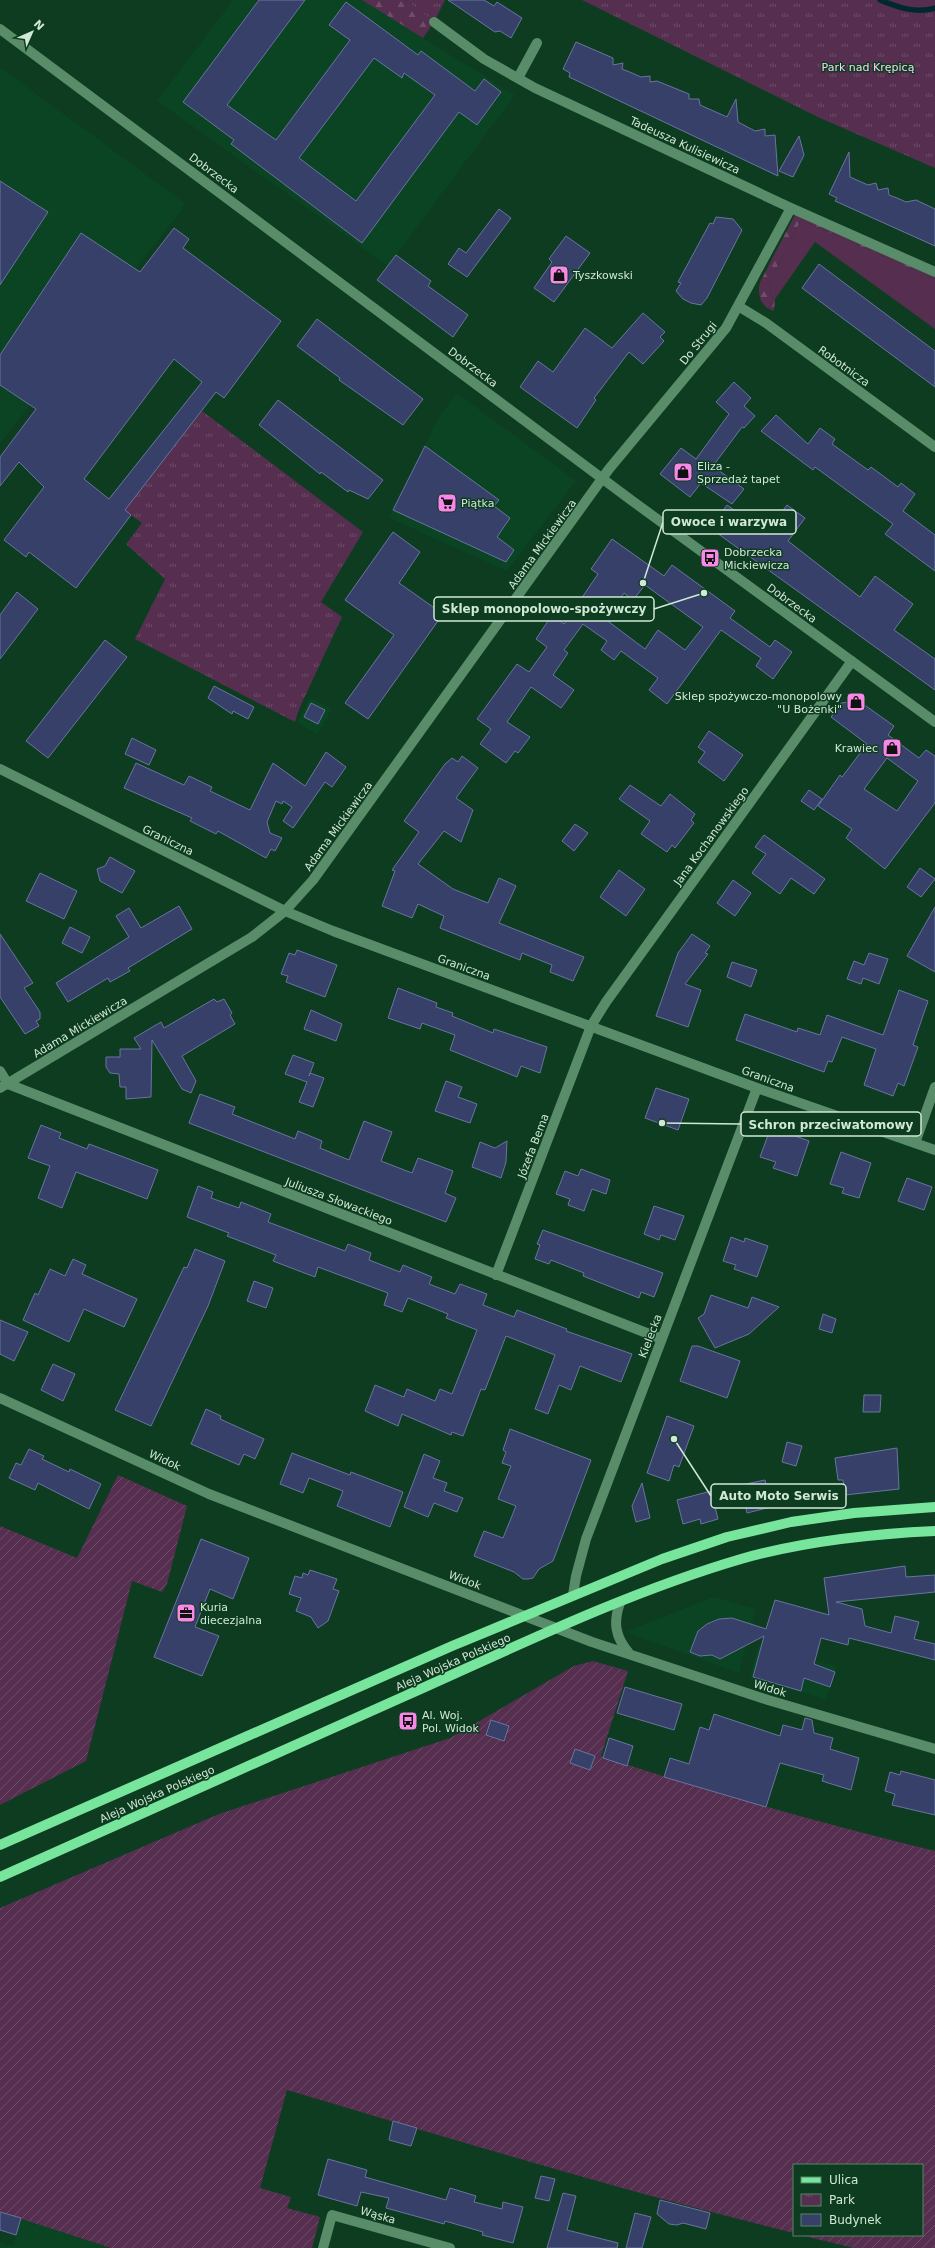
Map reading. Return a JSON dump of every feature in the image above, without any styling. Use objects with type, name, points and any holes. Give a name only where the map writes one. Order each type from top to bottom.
[{"type":"main road","name":"Aleja Wojska Polskiego","points":[[0,1845],[524,1616],[684,1551],[761,1528],[818,1517],[935,1507]]},
{"type":"main road","name":"Aleja Wojska Polskiego","points":[[0,1877],[559,1628],[707,1570],[780,1550],[848,1538],[935,1531]]},
{"type":"street","name":"Tadeusza Kulisiewicza","points":[[434,22],[484,59],[518,78],[791,208],[935,272]]},
{"type":"street","name":"Dobrzecka","points":[[0,28],[602,479],[935,722]]},
{"type":"street","points":[[518,78],[537,43]]},
{"type":"street","name":"Do Strugi","points":[[602,479],[718,339],[738,306],[791,208]]},
{"type":"street","name":"Robotnicza","points":[[738,306],[766,323],[935,447]]},
{"type":"street","name":"Adama Mickiewicza","points":[[4,1086],[227,954],[252,937],[285,911],[313,880],[602,479]]},
{"type":"street","name":"Jana Kochanowskiego","points":[[591,1026],[606,1002],[852,662]]},
{"type":"street","name":"Graniczna","points":[[0,769],[285,911],[333,931],[757,1088],[935,1150]]},
{"type":"street","name":"Józefa Bema","points":[[496,1275],[591,1026]]},
{"type":"street","points":[[0,1071],[4,1086]]},
{"type":"street","name":"Juliusza Słowackiego","points":[[4,1086],[662,1340]]},
{"type":"street","points":[[915,1143],[935,1087]]},
{"type":"street","name":"Kielecka","points":[[573,1595],[576,1576],[586,1539],[757,1088]]},
{"type":"street","name":"Widok","points":[[0,1398],[209,1494],[592,1642],[768,1700],[935,1749]]},
{"type":"street","points":[[620,1603],[615,1622],[616,1630],[620,1642],[628,1653]]},
{"type":"street","name":"Wąska","points":[[323,2248],[332,2215],[450,2248]]},
{"type":"shaded area","points":[[233,0],[362,0],[515,95],[388,266],[157,101]]},
{"type":"shaded area","points":[[0,67],[186,204],[0,444]]},
{"type":"shaded area","points":[[457,393],[576,481],[507,571],[389,518],[438,418]]},
{"type":"shaded area","points":[[310,697],[332,709],[318,734],[297,723]]},
{"type":"shaded area","points":[[713,1597],[756,1609],[739,1673],[625,1632]]},
{"type":"shaded area","points":[[758,1645],[837,1666],[826,1700],[750,1676]]},
{"type":"shaded area","points":[[21,2219],[111,2248],[0,2248],[0,2242],[13,2246]]},
{"type":"green space","points":[[362,0],[406,0],[434,22],[423,38]]},
{"type":"green space","points":[[406,0],[445,0],[434,22]]},
{"type":"green space","name":"Park nad Krępicą","points":[[582,0],[880,0],[907,9],[928,10],[935,8],[935,168],[820,118]]},
{"type":"green space","points":[[880,0],[935,0],[935,8],[928,10],[907,9]]},
{"type":"green space","points":[[797,211],[935,272],[935,279],[801,220],[769,283],[771,295],[775,299],[774,311],[769,309],[765,306],[759,296],[760,282]]},
{"type":"green space","points":[[801,220],[935,279],[935,329],[815,242],[775,299],[771,295],[769,283]]},
{"type":"green space","points":[[202,411],[363,532],[321,602],[342,617],[299,709],[295,722],[135,639],[165,579],[126,544],[142,523],[124,510]]},
{"type":"green space","points":[[118,1475],[187,1506],[167,1584],[162,1592],[132,1581],[86,1761],[0,1805],[0,1526],[77,1558]]},
{"type":"green space","points":[[593,1661],[628,1671],[601,1756],[684,1783],[767,1807],[935,1851],[935,2248],[854,2248],[804,2236],[923,2236],[923,2164],[793,2164],[793,2233],[666,2200],[287,2090],[260,2188],[291,2197],[287,2208],[320,2217],[312,2248],[111,2248],[0,2212],[0,1908],[219,1814],[450,1738],[574,1666]]},
{"type":"building","points":[[259,0],[305,0],[227,105],[276,140],[350,40],[329,25],[346,2],[418,55],[421,51],[475,91],[484,79],[501,92],[477,125],[459,112],[362,243],[231,144],[234,140],[183,102]],"holes":[[[374,58],[402,78],[404,73],[435,95],[356,201],[299,158]]]},
{"type":"building","points":[[448,0],[484,0],[494,6],[497,2],[522,18],[511,38],[500,31],[495,32]]},
{"type":"building","points":[[576,42],[613,58],[613,65],[623,63],[622,69],[641,77],[650,76],[650,82],[657,81],[689,94],[689,99],[699,99],[700,105],[727,117],[736,99],[738,122],[755,131],[765,129],[765,136],[775,135],[778,176],[569,77],[570,73],[563,69]]},
{"type":"building","points":[[799,136],[804,155],[793,177],[779,171]]},
{"type":"building","points":[[849,152],[850,177],[868,185],[876,183],[878,190],[888,188],[889,195],[906,202],[916,200],[935,209],[935,246],[835,201],[837,198],[829,194]]},
{"type":"building","points":[[0,181],[48,212],[0,285]]},
{"type":"building","points":[[499,209],[511,218],[467,277],[448,264],[459,248],[466,253]]},
{"type":"building","points":[[716,217],[733,219],[742,230],[707,298],[701,305],[691,303],[683,299],[676,291],[681,283],[678,282],[710,223],[713,224]]},
{"type":"building","points":[[174,228],[189,239],[183,248],[281,321],[224,398],[216,392],[125,510],[131,515],[76,588],[29,552],[26,557],[4,540],[44,487],[19,462],[0,486],[0,457],[36,409],[0,385],[0,355],[81,233],[140,272]],"holes":[[[174,359],[202,382],[109,499],[84,479]]]},
{"type":"building","name":"Tyszkowski","points":[[566,236],[590,253],[554,302],[534,288],[552,262],[549,259]]},
{"type":"building","points":[[396,255],[431,281],[428,286],[468,315],[453,337],[377,280]]},
{"type":"building","points":[[819,264],[935,351],[935,387],[802,288]]},
{"type":"building","points":[[643,313],[665,332],[660,337],[664,341],[643,364],[629,352],[594,398],[596,400],[577,428],[520,387],[538,361],[553,372],[585,328],[612,348]]},
{"type":"building","points":[[317,319],[423,399],[403,425],[339,380],[340,378],[297,346]]},
{"type":"building","points":[[734,382],[751,398],[744,406],[755,416],[744,428],[742,427],[713,466],[744,489],[732,504],[701,483],[690,497],[660,474],[681,448],[696,459],[729,414],[716,402]]},
{"type":"building","points":[[278,400],[383,480],[368,499],[349,490],[348,492],[321,472],[320,474],[259,425]]},
{"type":"building","points":[[776,415],[808,444],[820,428],[835,439],[832,444],[868,470],[871,467],[898,487],[901,483],[915,494],[903,511],[935,535],[935,571],[885,534],[893,524],[815,467],[813,470],[761,431]]},
{"type":"building","name":"Piątka","points":[[425,446],[499,500],[494,506],[510,518],[497,537],[514,550],[506,562],[393,510]]},
{"type":"building","points":[[727,505],[766,533],[787,505],[805,518],[788,541],[860,597],[875,576],[913,604],[894,630],[935,659],[935,690],[710,528]]},
{"type":"building","points":[[393,532],[420,552],[399,583],[443,614],[368,719],[345,703],[394,635],[345,600]]},
{"type":"building","points":[[612,539],[664,576],[672,565],[735,611],[730,618],[770,647],[775,640],[792,652],[773,679],[756,666],[761,658],[721,630],[667,704],[649,690],[658,678],[621,651],[614,660],[601,650],[607,641],[583,624],[564,650],[568,653],[553,675],[574,690],[561,708],[531,687],[507,722],[530,737],[518,753],[515,751],[506,763],[480,744],[491,729],[477,719],[517,664],[529,672],[547,647],[536,639],[552,615],[564,624],[598,574],[591,569]],"holes":[[[645,585],[703,627],[685,650],[658,630],[645,649],[605,619],[624,593],[633,600]]]},
{"type":"building","points":[[17,592],[38,609],[0,659],[0,615]]},
{"type":"building","points":[[105,640],[127,657],[48,758],[26,741]]},
{"type":"building","points":[[214,686],[254,707],[248,719],[233,711],[232,714],[208,698]]},
{"type":"building","points":[[859,701],[894,726],[888,735],[919,758],[926,750],[935,756],[935,803],[885,869],[846,838],[852,829],[818,806],[840,775],[842,777],[867,744],[831,717],[841,703]],"holes":[[[887,758],[918,781],[897,811],[864,789]]]},
{"type":"building","points":[[311,703],[325,710],[318,724],[304,717]]},
{"type":"building","points":[[709,731],[743,755],[724,781],[698,762],[705,752],[698,747]]},
{"type":"building","points":[[132,738],[156,750],[149,765],[125,754]]},
{"type":"building","points":[[326,752],[346,767],[332,787],[325,782],[293,828],[283,821],[292,807],[283,801],[282,804],[276,801],[267,822],[270,833],[282,838],[275,851],[271,849],[266,858],[218,831],[216,834],[190,821],[192,818],[124,788],[136,763],[184,785],[189,776],[212,787],[210,791],[250,810],[273,763],[305,786]]},
{"type":"building","points":[[462,756],[478,768],[456,798],[473,810],[461,842],[444,831],[418,864],[453,889],[488,903],[499,878],[516,886],[499,923],[584,957],[573,981],[550,972],[552,965],[522,953],[520,960],[440,928],[444,916],[418,904],[412,918],[382,906],[395,871],[392,870],[419,832],[404,821],[445,764],[452,758],[458,762]]},
{"type":"building","points":[[630,785],[661,806],[670,794],[695,814],[691,820],[694,823],[675,848],[672,845],[667,852],[641,834],[650,821],[619,799]]},
{"type":"building","points":[[809,790],[822,799],[814,810],[801,801]]},
{"type":"building","points":[[575,824],[588,833],[574,851],[562,841]]},
{"type":"building","points":[[764,835],[825,879],[814,894],[791,878],[780,894],[752,873],[766,854],[755,847]]},
{"type":"building","points":[[110,857],[135,871],[122,893],[100,881],[97,869],[105,866]]},
{"type":"building","points":[[920,868],[935,879],[921,897],[907,887]]},
{"type":"building","points":[[619,870],[645,889],[626,916],[600,897]]},
{"type":"building","points":[[40,873],[77,891],[64,919],[26,901]]},
{"type":"building","points":[[733,880],[751,893],[735,916],[717,903]]},
{"type":"building","points":[[179,906],[192,929],[128,968],[130,971],[110,982],[108,978],[68,1002],[56,983],[129,937],[116,916],[129,908],[141,928]]},
{"type":"building","points":[[935,907],[935,972],[907,956]]},
{"type":"building","points":[[70,927],[90,937],[82,953],[62,943]]},
{"type":"building","points":[[0,934],[33,983],[24,988],[40,1012],[40,1019],[36,1021],[39,1026],[25,1034],[0,997]]},
{"type":"building","points":[[692,934],[710,946],[705,953],[708,954],[685,984],[701,990],[688,1027],[656,1016],[678,953]]},
{"type":"building","points":[[297,950],[337,965],[325,997],[286,982],[288,976],[281,974],[289,953],[295,955]]},
{"type":"building","points":[[869,953],[888,959],[879,984],[863,978],[861,984],[847,979],[854,961],[864,965]]},
{"type":"building","points":[[732,962],[757,970],[751,987],[727,977]]},
{"type":"building","points":[[398,988],[437,1003],[436,1007],[453,1013],[452,1016],[493,1033],[494,1029],[547,1047],[540,1073],[521,1066],[517,1077],[450,1050],[455,1035],[422,1023],[420,1029],[388,1018]]},
{"type":"building","points":[[899,990],[928,1001],[913,1045],[918,1047],[904,1086],[898,1083],[893,1096],[864,1085],[876,1049],[842,1037],[832,1062],[828,1061],[824,1072],[736,1040],[745,1014],[797,1032],[798,1028],[820,1035],[827,1015],[883,1035]]},
{"type":"building","points":[[214,999],[217,1002],[224,999],[232,1013],[230,1015],[235,1024],[182,1056],[196,1081],[191,1093],[182,1089],[152,1040],[151,1097],[126,1099],[126,1087],[120,1087],[119,1074],[110,1073],[106,1067],[106,1057],[120,1057],[120,1049],[141,1049],[134,1038],[161,1022],[164,1028]]},
{"type":"building","points":[[311,1010],[342,1024],[336,1041],[304,1029]]},
{"type":"building","points":[[293,1055],[314,1063],[310,1073],[324,1078],[313,1107],[299,1102],[307,1082],[285,1074]]},
{"type":"building","points":[[446,1081],[462,1087],[458,1097],[477,1104],[470,1123],[435,1111]]},
{"type":"building","points":[[656,1088],[689,1099],[678,1130],[645,1118]]},
{"type":"building","points":[[200,1094],[235,1107],[232,1114],[295,1139],[298,1131],[322,1141],[320,1148],[349,1160],[364,1121],[392,1132],[381,1161],[412,1173],[418,1158],[453,1171],[445,1193],[456,1198],[446,1222],[189,1123]]},
{"type":"building","points":[[41,1125],[61,1133],[59,1138],[87,1149],[89,1144],[158,1170],[147,1199],[76,1172],[62,1208],[38,1198],[50,1166],[28,1158]]},
{"type":"building","points":[[771,1127],[809,1141],[797,1176],[773,1168],[776,1162],[760,1157]]},
{"type":"building","points":[[507,1141],[506,1162],[501,1178],[472,1167],[480,1142],[495,1148]]},
{"type":"building","points":[[841,1152],[871,1163],[859,1198],[842,1193],[844,1188],[830,1184]]},
{"type":"building","points":[[581,1169],[610,1180],[606,1194],[592,1189],[584,1211],[568,1205],[570,1199],[556,1194],[565,1171],[578,1176]]},
{"type":"building","points":[[907,1178],[932,1187],[924,1210],[898,1201]]},
{"type":"building","points":[[198,1186],[213,1192],[211,1198],[239,1208],[241,1202],[271,1214],[268,1222],[345,1251],[348,1244],[371,1253],[369,1260],[400,1272],[403,1265],[432,1277],[429,1284],[455,1294],[460,1284],[487,1294],[483,1305],[514,1317],[517,1310],[567,1329],[566,1331],[632,1354],[621,1382],[580,1366],[571,1390],[559,1385],[548,1414],[535,1409],[555,1355],[506,1336],[485,1390],[481,1389],[463,1436],[452,1432],[451,1435],[402,1414],[398,1426],[365,1411],[375,1385],[404,1397],[407,1389],[435,1401],[440,1389],[452,1394],[477,1330],[446,1318],[448,1314],[408,1298],[402,1312],[384,1305],[388,1293],[318,1267],[315,1277],[273,1261],[276,1255],[227,1236],[229,1233],[187,1217]]},
{"type":"building","points":[[654,1206],[684,1216],[675,1240],[661,1235],[659,1240],[644,1234]]},
{"type":"building","points":[[543,1230],[663,1273],[654,1297],[641,1292],[639,1298],[583,1276],[584,1273],[551,1260],[549,1264],[535,1259],[540,1245],[537,1244]]},
{"type":"building","points":[[731,1237],[744,1242],[745,1238],[768,1246],[757,1277],[734,1269],[736,1265],[723,1261]]},
{"type":"building","points":[[195,1249],[225,1261],[208,1306],[151,1426],[115,1410],[184,1267],[187,1268]]},
{"type":"building","points":[[73,1259],[86,1265],[82,1274],[137,1299],[124,1327],[84,1309],[69,1342],[23,1320],[35,1293],[38,1295],[50,1269],[65,1276]]},
{"type":"building","points":[[254,1281],[273,1288],[266,1308],[247,1301]]},
{"type":"building","points":[[711,1295],[748,1308],[752,1297],[779,1307],[749,1334],[715,1348],[698,1318],[704,1314]]},
{"type":"building","points":[[823,1314],[836,1319],[832,1333],[819,1329]]},
{"type":"building","points":[[0,1320],[28,1332],[14,1361],[0,1354]]},
{"type":"building","points":[[692,1346],[698,1346],[740,1361],[727,1398],[680,1381]]},
{"type":"building","points":[[53,1364],[75,1374],[63,1401],[41,1390]]},
{"type":"building","points":[[864,1395],[881,1395],[880,1412],[863,1412]]},
{"type":"building","points":[[206,1409],[221,1416],[220,1419],[264,1439],[255,1459],[244,1454],[239,1465],[191,1444]]},
{"type":"building","points":[[667,1416],[694,1426],[679,1467],[674,1465],[669,1481],[647,1473]]},
{"type":"building","points":[[510,1429],[591,1460],[553,1561],[539,1569],[533,1578],[528,1579],[523,1579],[514,1572],[474,1556],[484,1531],[503,1538],[516,1506],[498,1499],[511,1466],[502,1463],[506,1452],[503,1450]]},
{"type":"building","points":[[787,1442],[802,1446],[796,1466],[782,1462]]},
{"type":"building","points":[[897,1448],[899,1489],[845,1495],[843,1480],[838,1480],[835,1458]]},
{"type":"building","points":[[29,1449],[44,1456],[42,1459],[69,1472],[70,1469],[101,1484],[89,1509],[38,1483],[35,1490],[9,1478],[16,1463],[21,1465]]},
{"type":"building","points":[[292,1453],[350,1475],[351,1472],[403,1492],[390,1527],[337,1506],[343,1491],[309,1478],[303,1493],[280,1484]]},
{"type":"building","points":[[424,1454],[440,1461],[433,1478],[447,1483],[444,1491],[463,1498],[457,1512],[434,1503],[428,1517],[404,1507]]},
{"type":"building","points":[[765,1480],[771,1507],[747,1513],[741,1485]]},
{"type":"building","points":[[642,1483],[650,1518],[636,1522],[632,1506]]},
{"type":"building","points":[[711,1491],[718,1519],[701,1524],[700,1519],[683,1524],[677,1500]]},
{"type":"building","name":"Kuria diecezjalna","points":[[201,1539],[249,1558],[233,1599],[210,1589],[195,1627],[219,1636],[202,1676],[154,1657]]},
{"type":"building","points":[[905,1566],[906,1577],[935,1575],[935,1592],[836,1602],[862,1609],[865,1626],[891,1633],[895,1616],[919,1622],[914,1639],[935,1644],[935,1660],[849,1638],[848,1645],[821,1638],[814,1664],[835,1672],[830,1687],[804,1678],[801,1691],[753,1677],[764,1636],[720,1659],[712,1655],[700,1656],[690,1652],[698,1631],[707,1624],[719,1619],[732,1618],[766,1629],[775,1600],[829,1615],[824,1578]]},
{"type":"building","points":[[310,1570],[337,1579],[333,1589],[339,1591],[328,1621],[318,1628],[311,1617],[296,1611],[301,1598],[289,1594],[295,1576],[302,1578],[303,1573],[308,1575]]},
{"type":"building","points":[[625,1687],[682,1704],[674,1730],[617,1713]]},
{"type":"building","points":[[714,1714],[780,1736],[783,1725],[802,1730],[805,1718],[812,1720],[814,1733],[833,1738],[830,1749],[859,1758],[851,1790],[822,1781],[824,1775],[780,1763],[766,1807],[664,1777],[670,1758],[689,1764],[700,1727],[709,1730]]},
{"type":"building","points":[[491,1720],[509,1726],[504,1741],[486,1735]]},
{"type":"building","points":[[609,1738],[633,1746],[627,1766],[603,1758]]},
{"type":"building","points":[[575,1749],[595,1756],[590,1770],[570,1763]]},
{"type":"building","points":[[901,1771],[935,1780],[935,1815],[892,1805],[895,1794],[885,1791],[890,1772],[900,1775]]},
{"type":"building","points":[[393,2121],[417,2128],[411,2146],[389,2140]]},
{"type":"building","points":[[328,2159],[367,2170],[365,2177],[446,2200],[450,2188],[476,2196],[474,2202],[502,2209],[503,2202],[523,2207],[513,2243],[482,2235],[483,2232],[445,2221],[444,2224],[386,2208],[389,2198],[361,2192],[357,2206],[318,2195]]},
{"type":"building","points":[[541,2176],[555,2179],[549,2201],[535,2198]]},
{"type":"building","points":[[563,2193],[576,2196],[567,2230],[618,2243],[617,2248],[547,2248]]},
{"type":"building","points":[[660,2200],[710,2213],[706,2229],[683,2223],[677,2225],[669,2224],[657,2214]]},
{"type":"building","points":[[0,2212],[21,2218],[16,2235],[0,2230]]},
{"type":"building","points":[[635,2213],[651,2217],[642,2248],[626,2248]]},
{"type":"waterway","points":[[880,0],[907,9],[928,10],[935,8]]},
{"type":"place","name":"Tyszkowski","points":[[559,275]]},
{"type":"place","name":"Eliza - Sprzedaż tapet","points":[[683,472]]},
{"type":"place","name":"Piątka","points":[[447,503]]},
{"type":"place","name":"Dobrzecka Mickiewicza","points":[[710,558]]},
{"type":"place","name":"Owoce i warzywa","points":[[643,583]]},
{"type":"place","name":"Sklep monopolowo-spożywczy","points":[[704,593]]},
{"type":"place","name":"Sklep spożywczo-monopolowy \"U Bożenki\"","points":[[856,702]]},
{"type":"place","name":"Krawiec","points":[[892,748]]},
{"type":"place","name":"Schron przeciwatomowy","points":[[662,1123]]},
{"type":"place","name":"Auto Moto Serwis","points":[[674,1439]]},
{"type":"place","name":"Kuria diecezjalna","points":[[186,1613]]},
{"type":"place","name":"Al. Woj. Pol. Widok","points":[[408,1721]]}]
